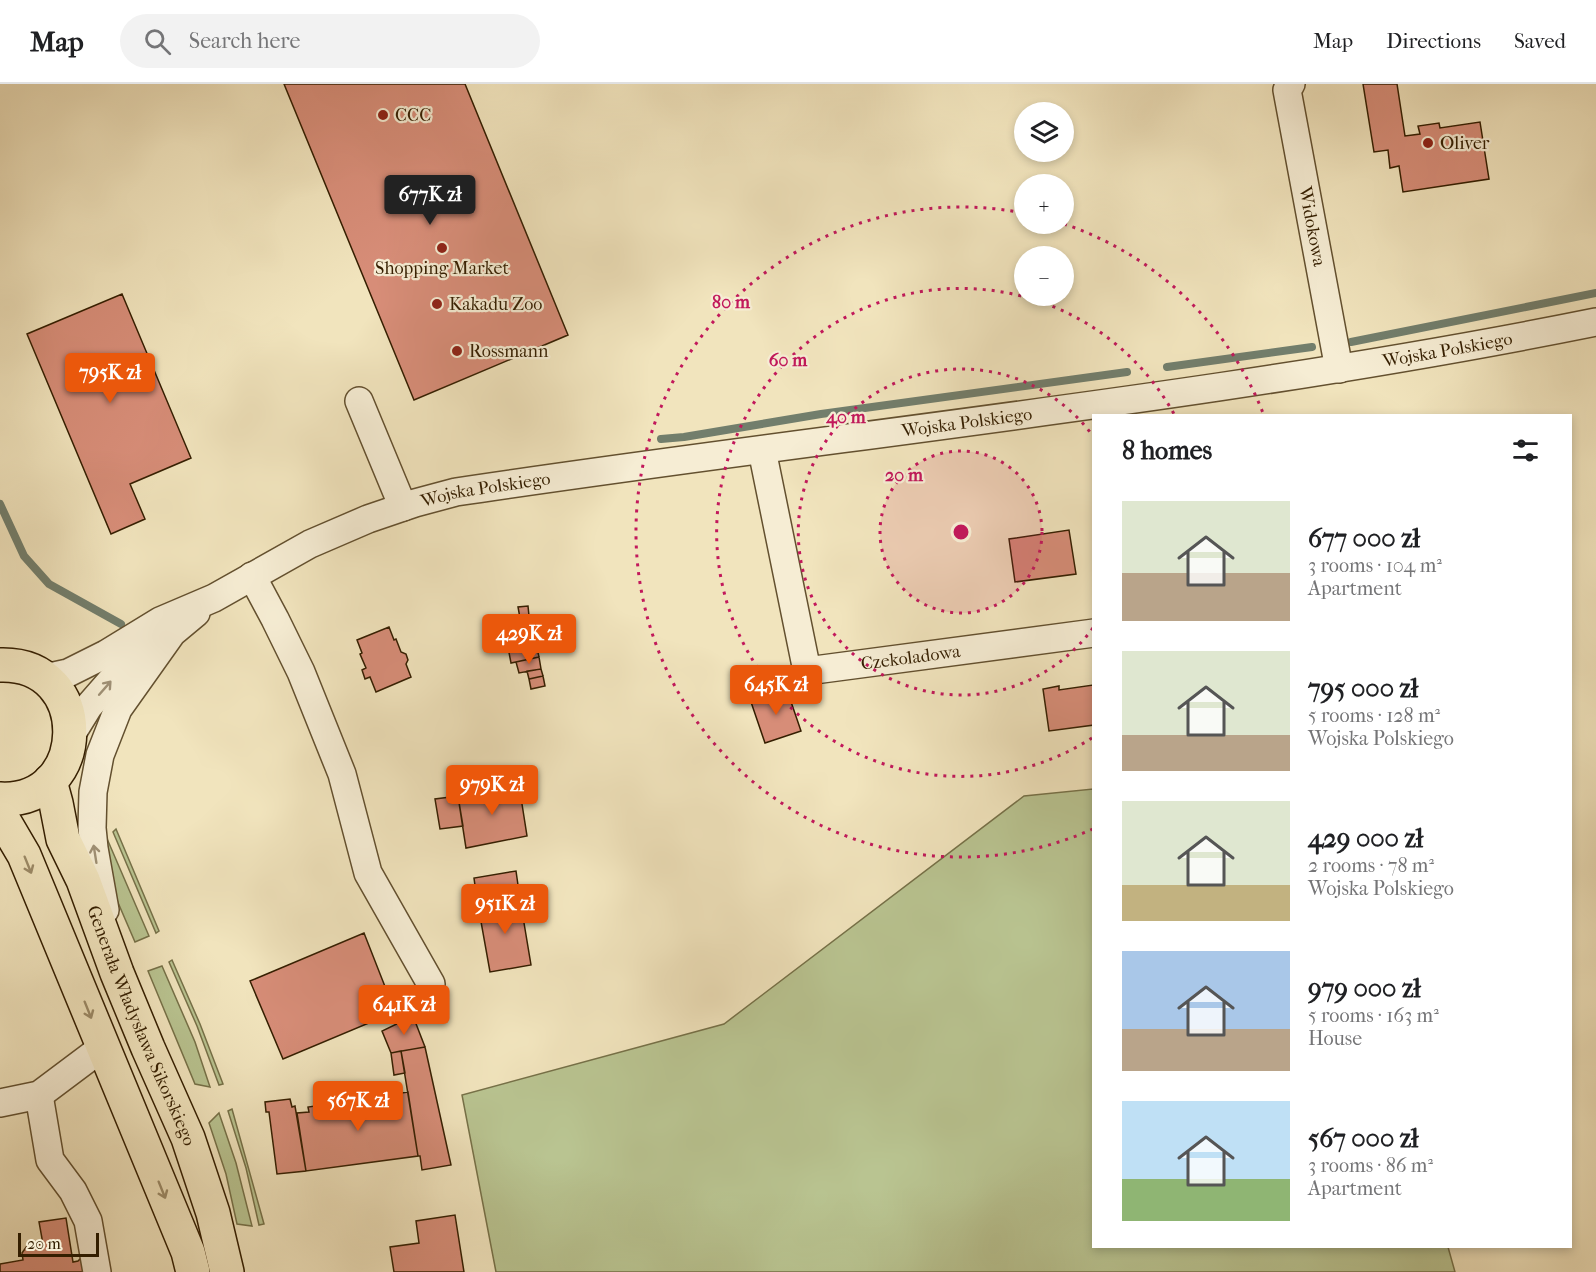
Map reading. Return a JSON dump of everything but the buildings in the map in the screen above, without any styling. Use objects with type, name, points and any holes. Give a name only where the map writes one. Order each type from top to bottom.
[{"type":"main road","points":[[0,799],[27,795],[50,782],[65,760],[71,735],[68,710],[54,687],[34,672],[3,661]]},
{"type":"main road","name":"Generała Władysława Sikorskiego","points":[[50,782],[63,839],[83,880],[117,974],[188,1138],[213,1213],[227,1272]]},
{"type":"main road","points":[[0,814],[24,855],[188,1252],[193,1272]]},
{"type":"street","name":"Widokowa","points":[[1291,84],[1287,90],[1339,369]]},
{"type":"street","name":"Wojska Polskiego","points":[[166,627],[252,576],[319,540],[368,519],[456,492],[1339,369],[1453,350],[1596,322]]},
{"type":"street","points":[[359,400],[403,507]]},
{"type":"street","name":"Czekoladowa","points":[[762,450],[807,671],[1092,633]]},
{"type":"street","points":[[252,576],[301,672],[342,774],[368,873],[431,984]]},
{"type":"street","points":[[45,678],[68,673],[166,627]]},
{"type":"street","points":[[71,735],[89,706],[117,674],[166,627]]},
{"type":"street","points":[[117,974],[94,848],[93,792],[100,755],[118,709],[166,627]]},
{"type":"street","points":[[0,1103],[39,1095],[104,1047]]},
{"type":"street","points":[[39,1095],[50,1160],[73,1191],[88,1221],[97,1272]]},
{"type":"green space","points":[[1092,789],[1092,1248],[1448,1248],[1455,1272],[496,1272],[462,1095],[724,1024],[1024,796]]},
{"type":"green space","points":[[116,829],[159,931],[156,933],[113,832]]},
{"type":"green space","points":[[105,834],[149,936],[135,942],[107,877]]},
{"type":"green space","points":[[172,960],[223,1084],[219,1085],[197,1026],[169,962]]},
{"type":"green space","points":[[162,966],[195,1042],[210,1087],[195,1084],[148,971]]},
{"type":"green space","points":[[232,1109],[264,1224],[259,1225],[246,1168],[228,1111]]},
{"type":"green space","points":[[219,1113],[236,1163],[252,1226],[237,1224],[226,1174],[209,1123]]},
{"type":"waterway","points":[[1351,342],[1596,293]]},
{"type":"waterway","points":[[1167,367],[1312,347]]},
{"type":"waterway","points":[[661,439],[821,414],[1127,372]]},
{"type":"waterway","points":[[0,504],[24,556],[49,584],[121,624]]},
{"type":"place","name":"CCC","points":[[383,115]]},
{"type":"place","name":"Oliver","points":[[1428,143]]},
{"type":"place","name":"Shopping Market","points":[[442,248]]},
{"type":"place","name":"Kakadu Zoo","points":[[437,304]]},
{"type":"place","name":"Rossmann","points":[[457,351]]}]
